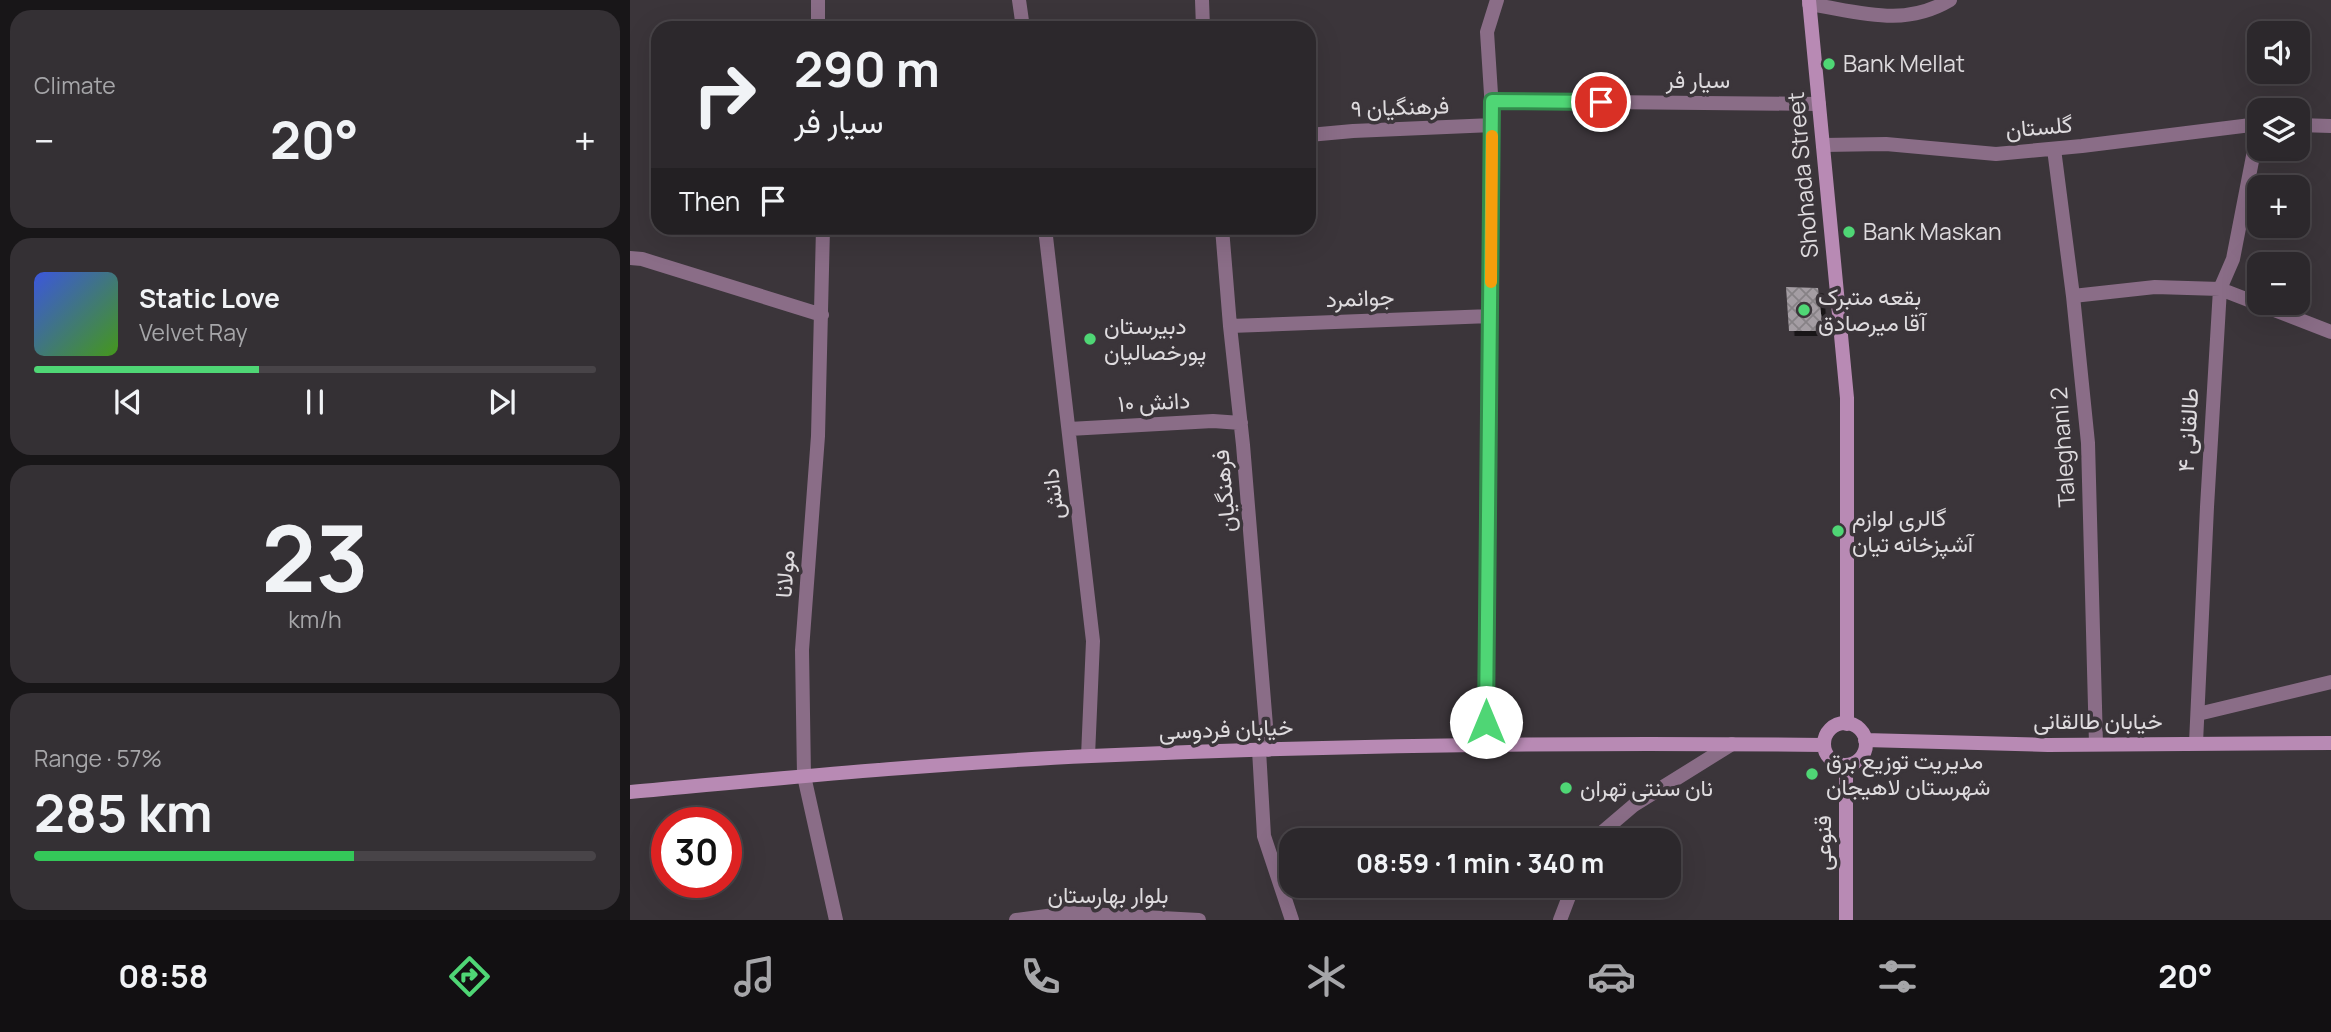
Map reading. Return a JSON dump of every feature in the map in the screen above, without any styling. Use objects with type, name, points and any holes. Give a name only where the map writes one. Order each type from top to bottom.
[{"type":"main road","name":"Shohada Street","points":[[1809,2],[1847,398],[1847,723]]},
{"type":"main road","points":[[1847,723],[1859,729],[1866,740],[1861,758],[1846,765],[1832,761],[1825,751],[1825,738],[1833,727],[1847,723]]},
{"type":"main road","name":"خیابان طالقانی","points":[[1866,740],[2096,744],[2331,743]]},
{"type":"main road","name":"خیابان فردوسی","points":[[630,792],[804,776],[1088,757],[1264,750],[1824,745]]},
{"type":"main road","name":"قنوعی","points":[[1846,765],[1846,920]]},
{"type":"street","points":[[818,0],[818,21]]},
{"type":"street","points":[[1019,0],[1022,21]]},
{"type":"street","points":[[1202,0],[1203,21]]},
{"type":"street","points":[[1487,747],[1493,125],[1487,32],[1497,0]]},
{"type":"street","points":[[1809,2],[1895,18],[1933,10],[1950,0]]},
{"type":"street","name":"سیار فر","points":[[1492,101],[1819,104]]},
{"type":"street","name":"فرهنگیان ۹","points":[[1316,134],[1493,125]]},
{"type":"street","name":"گلستان","points":[[1823,145],[1886,144],[1996,154],[2247,126]]},
{"type":"street","points":[[2310,126],[2331,127]]},
{"type":"street","name":"Taleghani 2","points":[[2054,149],[2088,443],[2096,744]]},
{"type":"street","name":"طالقانی ۴","points":[[2196,743],[2220,289],[2233,259],[2252,161]]},
{"type":"street","name":"مولانا","points":[[823,235],[818,436],[802,650],[804,776],[835,920]]},
{"type":"street","name":"دانش","points":[[1046,235],[1093,641],[1088,757]]},
{"type":"street","name":"فرهنگیان","points":[[1224,235],[1241,423],[1264,750],[1264,836],[1292,920]]},
{"type":"street","points":[[630,258],[642,259],[822,315]]},
{"type":"street","points":[[2073,296],[2155,287],[2220,289],[2331,332]]},
{"type":"street","name":"جوانمرد","points":[[1230,326],[1491,316]]},
{"type":"street","name":"دانش ۱۰","points":[[1069,429],[1213,421],[1241,423]]},
{"type":"street","points":[[2198,714],[2331,682]]},
{"type":"street","points":[[1607,828],[1634,805],[1732,744]]},
{"type":"street","points":[[1560,920],[1568,898]]},
{"type":"street","name":"بلوار بهارستان","points":[[1016,920],[1069,913],[1199,920]]},
{"type":"building","name":"بقعه متبرک آقا میرصادق","points":[[1786,287],[1818,288],[1823,331],[1789,331]]},
{"type":"slow traffic","points":[[1491,282],[1492,136]]},
{"type":"place","name":"Bank Mellat","points":[[1829,64]]},
{"type":"place","name":"Bank Maskan","points":[[1849,232]]},
{"type":"place","name":"بقعه متبرک آقا میرصادق","points":[[1804,310]]},
{"type":"place","name":"دبیرستان پورخصالیان","points":[[1090,339]]},
{"type":"place","name":"گالری لوازم آشپزخانه تیان","points":[[1838,531]]},
{"type":"place","name":"مدیریت توزیع برق شهرستان لاهیجان","points":[[1812,774]]},
{"type":"place","name":"نان سنتی تهران","points":[[1566,788]]},
{"type":"route","points":[[1486,722],[1492,101],[1601,102]]}]
